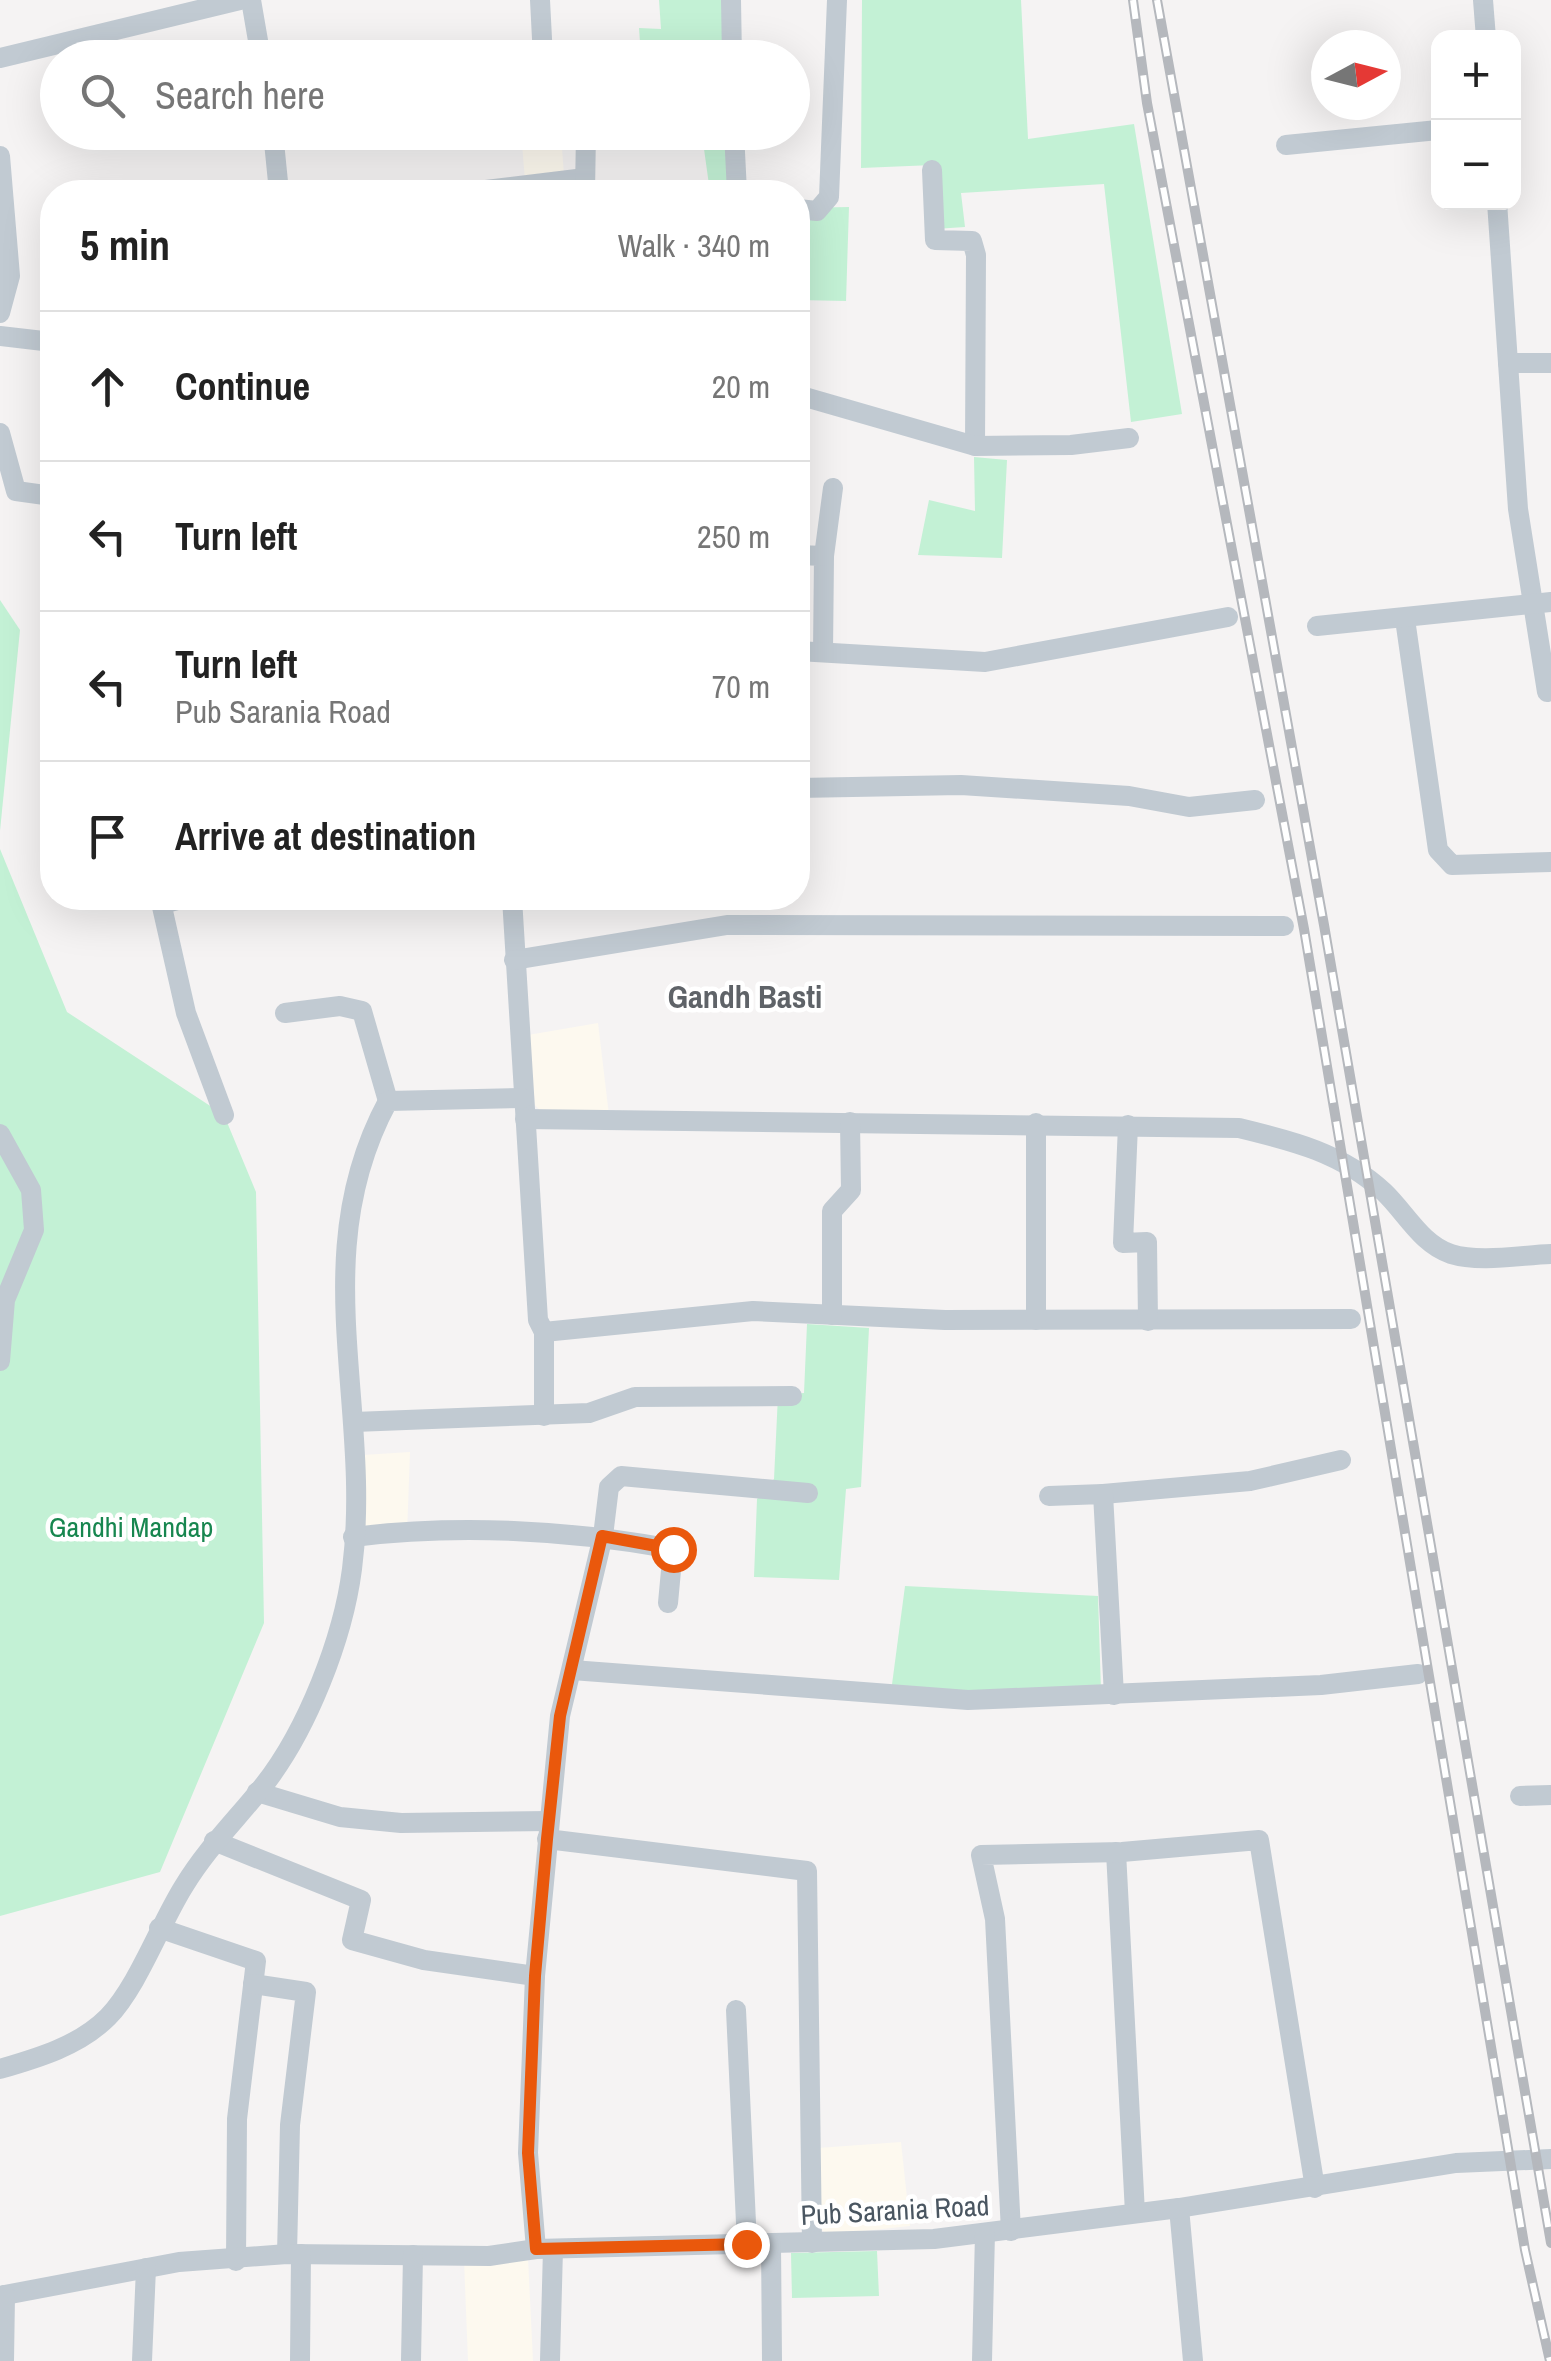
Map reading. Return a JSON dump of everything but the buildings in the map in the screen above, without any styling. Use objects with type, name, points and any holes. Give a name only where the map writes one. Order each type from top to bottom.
[{"type":"street","points":[[74,40],[240,0]]},
{"type":"street","points":[[250,0],[258,40]]},
{"type":"street","points":[[540,0],[542,40]]},
{"type":"street","points":[[731,0],[732,40]]},
{"type":"street","points":[[810,210],[817,211],[830,197],[836,0]]},
{"type":"street","points":[[1483,0],[1485,30]]},
{"type":"street","points":[[0,58],[40,48]]},
{"type":"street","points":[[1286,144],[1431,131]]},
{"type":"street","points":[[275,150],[279,180]]},
{"type":"street","points":[[585,180],[586,150]]},
{"type":"street","points":[[735,150],[736,180]]},
{"type":"street","points":[[0,156],[10,276],[0,312]]},
{"type":"street","points":[[932,170],[934,240],[972,240],[976,255],[975,446]]},
{"type":"street","points":[[1498,210],[1518,509],[1544,603],[1547,692]]},
{"type":"street","points":[[0,336],[40,341]]},
{"type":"street","points":[[1508,363],[1551,364]]},
{"type":"street","points":[[810,398],[975,446],[1071,445],[1129,438]]},
{"type":"street","points":[[0,433],[16,491],[40,494]]},
{"type":"street","points":[[823,650],[824,556],[833,488]]},
{"type":"street","points":[[810,555],[824,556]]},
{"type":"street","points":[[1317,626],[1544,603]]},
{"type":"street","points":[[810,651],[985,662],[1228,617]]},
{"type":"street","points":[[1405,620],[1438,850],[1452,865],[1551,862]]},
{"type":"street","points":[[810,788],[961,785],[1129,796],[1189,807],[1254,800]]},
{"type":"street","points":[[163,910],[186,1013],[224,1115]]},
{"type":"street","points":[[512,910],[538,1320],[544,1332],[544,1416]]},
{"type":"street","points":[[514,960],[727,925],[1284,926]]},
{"type":"street","points":[[0,2069],[63,2048],[108,2016],[214,1841],[257,1792],[320,1688],[352,1571],[354,1422],[342,1304],[342,1258],[366,1140],[388,1101],[362,1011],[340,1006],[285,1013]]},
{"type":"street","points":[[388,1101],[850,1122],[1239,1128],[1313,1146],[1366,1178],[1426,1239],[1450,1254],[1551,1254]]},
{"type":"street","points":[[832,1315],[832,1211],[852,1190],[850,1122]]},
{"type":"street","points":[[1036,1124],[1036,1320]]},
{"type":"street","points":[[1128,1126],[1123,1243],[1147,1242],[1148,1321]]},
{"type":"street","points":[[0,1134],[30,1190],[34,1230],[5,1300],[0,1361]]},
{"type":"street","points":[[544,1332],[753,1312],[1036,1320],[1350,1319]]},
{"type":"street","points":[[354,1422],[589,1413],[635,1396],[792,1396]]},
{"type":"street","points":[[1049,1496],[1250,1480],[1341,1460]]},
{"type":"street","points":[[550,2361],[545,2249],[528,2153],[535,1976],[560,1716],[602,1536],[609,1488],[621,1476],[808,1493]]},
{"type":"street","points":[[1103,1494],[1114,1695]]},
{"type":"street","points":[[353,1537],[404,1530],[602,1536],[673,1549],[668,1603]]},
{"type":"street","points":[[572,1670],[968,1700],[1321,1685],[1418,1674]]},
{"type":"street","points":[[257,1792],[340,1817],[548,1830],[807,1871],[812,2242]]},
{"type":"street","points":[[1520,1796],[1551,1795]]},
{"type":"street","points":[[1011,2231],[995,1920],[981,1856],[1116,1852],[1259,1840],[1315,2188]]},
{"type":"street","points":[[214,1841],[361,1900],[352,1940],[424,1960],[535,1976]]},
{"type":"street","points":[[1116,1852],[1135,2213]]},
{"type":"street","points":[[158,1928],[256,1961],[237,2119],[236,2261]]},
{"type":"street","points":[[253,1984],[306,1992],[290,2125],[300,2361]]},
{"type":"street","points":[[736,2010],[746,2244]]},
{"type":"street","name":"Pub Sarania Road","points":[[2,2296],[146,2268],[294,2254],[488,2256],[545,2249],[771,2244],[1011,2231],[1315,2188],[1456,2162],[1551,2159]]},
{"type":"street","points":[[1180,2208],[1193,2361]]},
{"type":"street","points":[[982,2361],[986,2233]]},
{"type":"street","points":[[771,2244],[772,2361]]},
{"type":"street","points":[[411,2361],[413,2255]]},
{"type":"street","points":[[142,2361],[146,2268]]},
{"type":"street","points":[[2,2296],[4,2361]]},
{"type":"shaded area","points":[[522,150],[562,150],[564,176],[525,180]]},
{"type":"shaded area","points":[[598,1023],[609,1115],[543,1114],[535,1105],[528,1035]]},
{"type":"shaded area","points":[[410,1452],[407,1535],[361,1533],[363,1455]]},
{"type":"shaded area","points":[[901,2142],[910,2226],[827,2235],[822,2230],[818,2148]]},
{"type":"shaded area","points":[[528,2258],[533,2361],[468,2361],[464,2260]]},
{"type":"green space","points":[[659,0],[733,0],[733,40],[640,40],[639,28],[661,29]]},
{"type":"green space","points":[[862,0],[1021,0],[1028,139],[1134,124],[1182,414],[1131,422],[1104,184],[961,193],[965,227],[935,229],[933,165],[861,168]]},
{"type":"green space","points":[[704,150],[732,150],[733,180],[708,180]]},
{"type":"green space","points":[[849,207],[846,301],[810,300],[810,208]]},
{"type":"green space","points":[[974,457],[1007,460],[1002,558],[918,555],[929,500],[975,511]]},
{"type":"green space","points":[[0,600],[20,630],[0,831]]},
{"type":"green space","name":"Gandhi Mandap","points":[[0,849],[67,1012],[224,1115],[256,1192],[264,1623],[160,1872],[0,1916]]},
{"type":"green space","points":[[807,1324],[869,1328],[861,1487],[846,1489],[839,1580],[754,1577],[757,1499],[774,1479],[778,1395],[804,1393]]},
{"type":"green space","points":[[905,1586],[1098,1596],[1101,1692],[891,1692]]},
{"type":"green space","points":[[877,2251],[879,2296],[792,2298],[791,2253]]},
{"type":"railway","points":[[1133,0],[1147,103],[1304,929],[1525,2250],[1550,2361]]},
{"type":"railway","points":[[1157,0],[1324,925],[1551,2243]]},
{"type":"district","name":"Gandh Basti","points":[[745,997]]},
{"type":"route","points":[[673,1549],[602,1536],[560,1716],[535,1976],[528,2153],[536,2249],[746,2244]]}]
